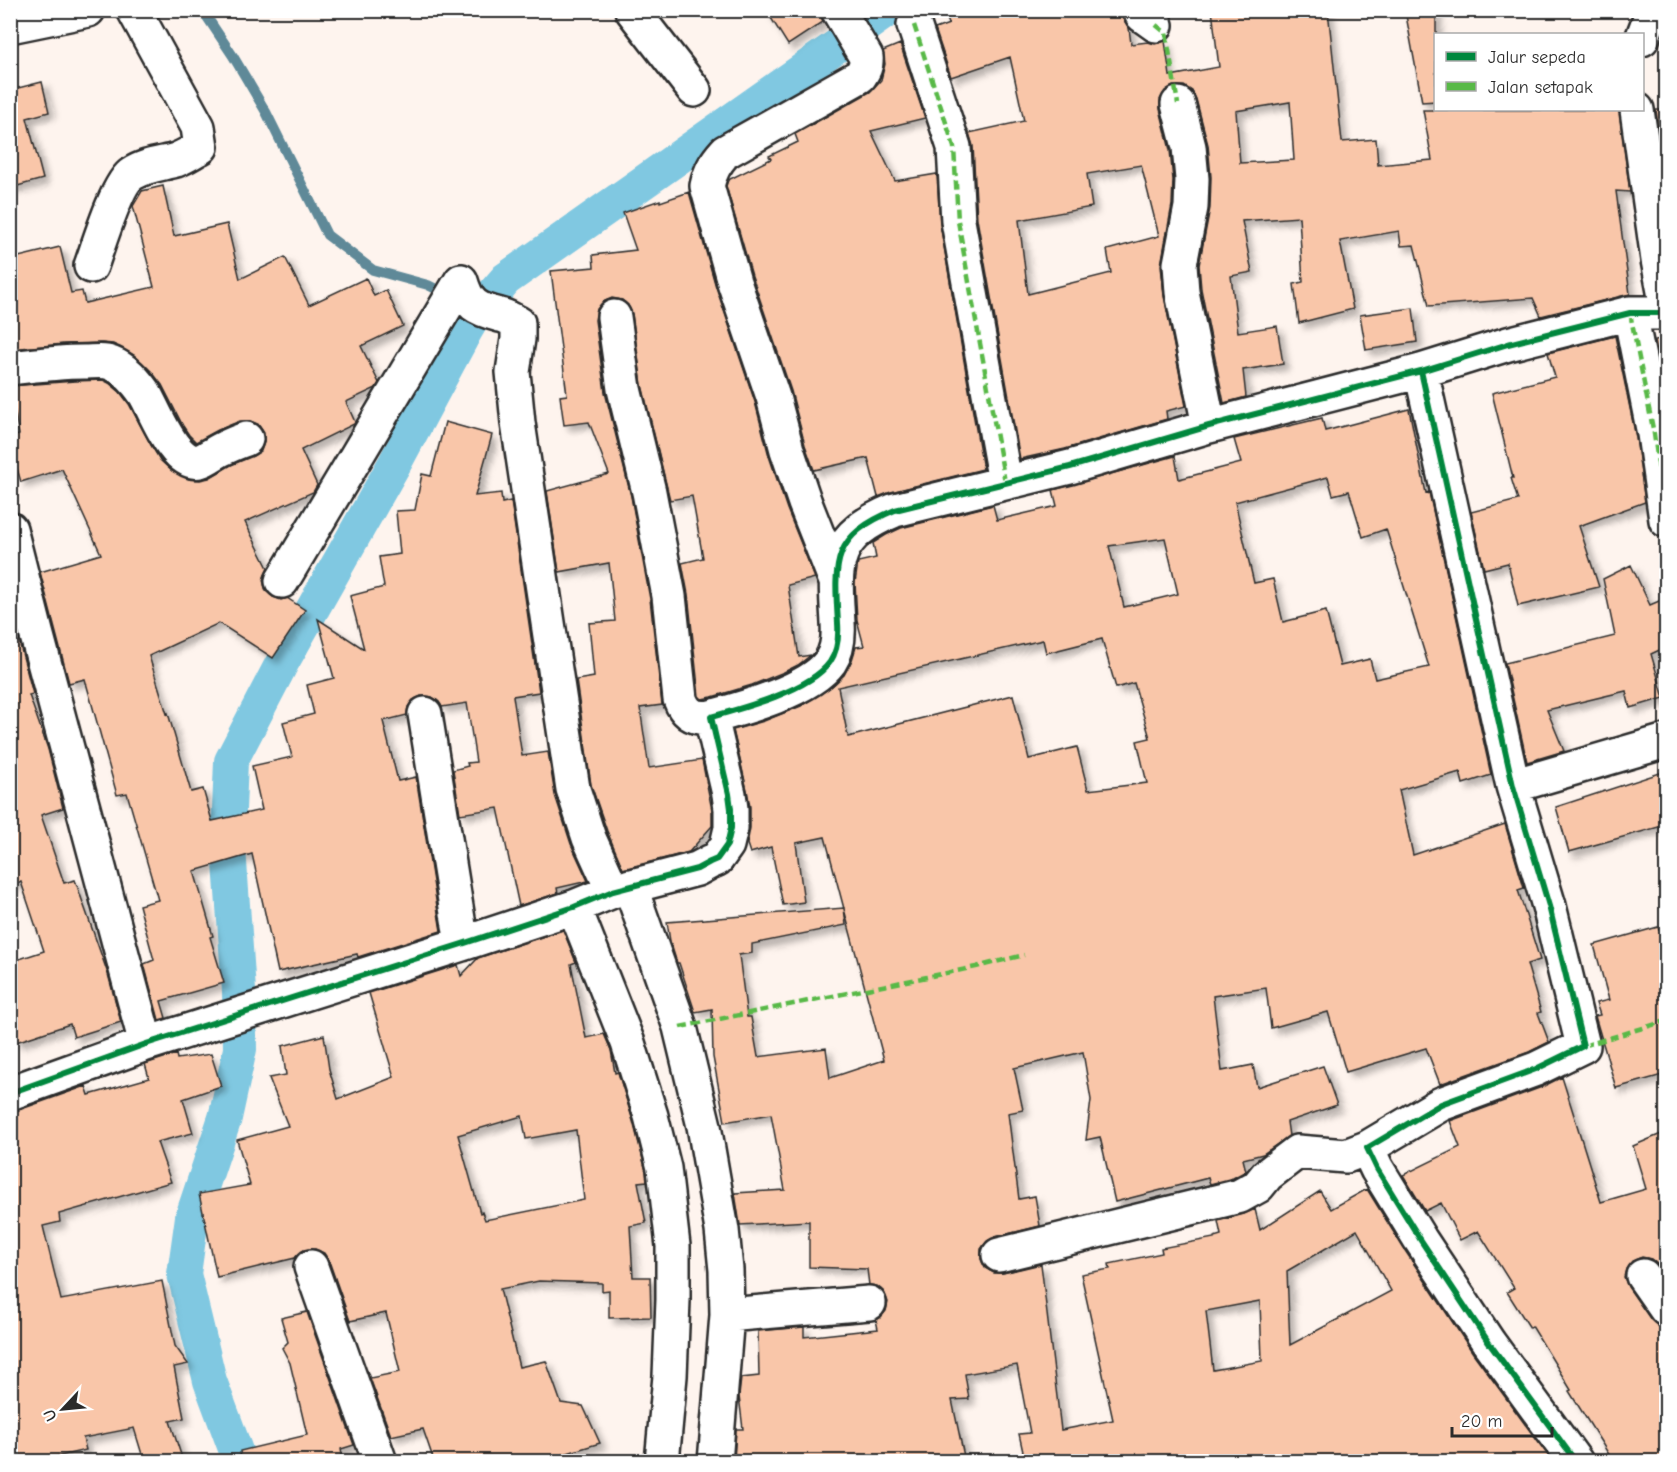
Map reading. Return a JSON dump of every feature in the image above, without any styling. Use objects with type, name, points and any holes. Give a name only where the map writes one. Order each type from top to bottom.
[{"type":"street","points":[[10,26],[88,10]]},
{"type":"street","points":[[91,266],[113,205],[130,174],[178,159],[201,147],[198,127],[134,10]]},
{"type":"street","points":[[632,10],[694,90]]},
{"type":"street","points":[[1644,34],[1653,10]]},
{"type":"street","points":[[835,579],[787,450],[773,397],[732,274],[707,186],[714,163],[725,152],[860,76],[867,64],[867,57],[843,18]]},
{"type":"street","points":[[914,25],[954,147],[958,221],[1005,482]]},
{"type":"street","points":[[1178,104],[1189,147],[1192,179],[1191,207],[1180,264],[1182,292],[1209,426]]},
{"type":"street","points":[[1637,111],[1656,249],[1666,302]]},
{"type":"street","points":[[282,580],[461,281],[468,299],[478,309],[502,315],[518,323],[513,372],[518,423],[573,789],[589,837],[628,1043],[651,1116],[663,1168],[673,1246],[670,1376],[662,1461]]},
{"type":"street","points":[[614,317],[624,389],[649,492],[669,596],[680,699],[690,715],[698,718],[711,717],[759,704],[812,678],[828,665],[837,648],[835,579],[840,552],[864,525],[878,517],[895,510],[1070,467],[1209,426],[1421,371],[1508,344],[1630,314],[1666,313]]},
{"type":"street","points":[[1630,314],[1654,434],[1666,520]]},
{"type":"street","points":[[10,368],[71,362],[107,362],[118,367],[127,372],[145,394],[170,441],[187,460],[199,461],[246,439]]},
{"type":"street","points":[[999,1255],[1240,1196],[1258,1186],[1267,1175],[1297,1152],[1346,1156],[1366,1148],[1441,1104],[1536,1069],[1583,1046],[1549,906],[1513,786],[1421,371]]},
{"type":"street","points":[[10,529],[146,1044]]},
{"type":"street","points":[[425,714],[462,944]]},
{"type":"street","points":[[10,1093],[146,1044],[462,944],[600,897],[697,869],[717,859],[727,844],[731,828],[731,809],[711,717]]},
{"type":"street","points":[[1513,786],[1666,741]]},
{"type":"street","points":[[600,897],[680,1027],[704,1126],[722,1230],[726,1270],[727,1315],[715,1461]]},
{"type":"street","points":[[1366,1148],[1420,1239],[1489,1343],[1576,1461]]},
{"type":"street","points":[[311,1267],[380,1461]]},
{"type":"street","points":[[1643,1276],[1666,1309]]},
{"type":"street","points":[[727,1315],[869,1303]]},
{"type":"building","points":[[766,10],[819,10],[823,22],[788,45]]},
{"type":"building","points":[[944,10],[1122,10],[1129,28],[1131,44],[1148,42],[1155,44],[1165,41],[1170,76],[1219,67],[1212,10],[1328,10],[1342,142],[1376,139],[1378,165],[1432,160],[1423,110],[1619,111],[1630,192],[1616,191],[1630,294],[1541,316],[1533,298],[1429,306],[1414,245],[1401,246],[1399,231],[1340,241],[1353,309],[1299,323],[1294,284],[1303,282],[1299,217],[1242,221],[1252,272],[1231,276],[1238,332],[1277,326],[1283,364],[1243,370],[1246,397],[1224,403],[1201,289],[1199,265],[1210,208],[1211,177],[1208,145],[1192,91],[1184,86],[1173,86],[1165,91],[1160,100],[1170,150],[1173,180],[1172,205],[1161,265],[1164,296],[1186,406],[1166,411],[1167,419],[1065,449],[1020,459],[977,219],[973,146],[969,133],[1024,121],[1010,57],[951,77],[935,29],[949,24]],"holes":[[[1290,102],[1294,160],[1240,163],[1236,111]],[[1141,165],[1159,236],[1107,250],[1111,273],[1028,294],[1019,220],[1092,207],[1087,174]]]},
{"type":"building","points":[[1405,10],[1436,10],[1434,101],[1422,102]]},
{"type":"building","points":[[900,44],[925,118],[871,131],[895,181],[937,174],[940,224],[983,469],[878,497],[868,458],[814,470],[791,391],[752,276],[726,186],[728,180],[771,159],[769,156],[798,142],[795,134],[870,92],[881,80],[885,64],[883,51]]},
{"type":"building","points":[[42,82],[49,112],[27,118],[43,179],[10,188],[10,90]]},
{"type":"building","points":[[1656,110],[1666,110],[1666,185]]},
{"type":"building","points":[[163,186],[174,236],[227,224],[240,279],[285,257],[309,305],[366,278],[374,296],[386,290],[403,326],[361,346],[379,383],[376,388],[346,402],[354,424],[301,450],[317,485],[313,492],[245,522],[268,568],[263,580],[266,591],[281,600],[287,598],[305,610],[273,658],[219,623],[149,656],[191,792],[203,789],[212,821],[262,810],[252,766],[292,757],[283,722],[314,714],[307,685],[334,678],[318,619],[364,649],[350,596],[384,587],[379,557],[400,554],[396,511],[415,510],[422,474],[431,476],[445,422],[492,435],[475,496],[501,493],[502,503],[511,501],[539,692],[513,696],[522,756],[548,752],[555,795],[571,844],[588,881],[557,888],[558,893],[519,906],[498,808],[460,814],[453,770],[468,766],[467,763],[476,762],[467,703],[442,707],[432,697],[421,696],[413,700],[408,707],[407,715],[383,721],[398,781],[416,777],[441,931],[358,957],[357,954],[278,972],[252,854],[194,871],[224,983],[161,1001],[166,1018],[159,1020],[144,964],[154,960],[139,905],[158,900],[127,793],[117,795],[85,679],[69,683],[40,572],[101,554],[62,469],[21,482],[10,445],[10,437],[19,435],[10,386],[103,380],[109,383],[129,404],[160,460],[172,471],[189,479],[209,478],[253,456],[261,451],[264,433],[258,424],[240,421],[196,442],[183,426],[162,385],[152,372],[134,355],[113,344],[64,344],[10,349],[10,259],[60,247],[71,293],[82,291],[85,303],[154,287],[133,206],[142,191]]},
{"type":"building","points":[[689,192],[716,287],[755,402],[769,456],[787,509],[815,578],[788,585],[799,657],[811,655],[798,665],[752,685],[712,697],[702,699],[699,696],[688,594],[682,563],[703,558],[692,496],[670,500],[642,385],[632,314],[628,305],[622,300],[612,298],[603,302],[597,309],[595,320],[605,392],[631,496],[650,599],[662,705],[640,708],[649,768],[702,760],[712,810],[712,826],[689,852],[623,869],[591,785],[576,680],[594,677],[589,623],[615,621],[609,563],[559,572],[547,491],[609,474],[589,422],[564,425],[560,396],[567,395],[551,271],[594,267],[593,255],[636,250],[623,213]]},
{"type":"building","points":[[1413,308],[1417,342],[1366,350],[1360,315]]},
{"type":"building","points":[[1615,336],[1636,437],[1645,502],[1579,526],[1599,587],[1518,606],[1508,563],[1484,569],[1471,512],[1518,500],[1492,393],[1555,377],[1548,353]]},
{"type":"building","points":[[1666,338],[1666,401],[1655,340]]},
{"type":"building","points":[[1409,409],[1491,775],[1463,784],[1460,772],[1399,790],[1413,855],[1505,824],[1524,888],[1518,890],[1540,960],[1527,964],[1541,1012],[1538,1013],[1549,1042],[1529,1052],[1440,1084],[1426,1048],[1346,1072],[1328,1012],[1271,1028],[1266,988],[1213,996],[1222,1071],[1253,1065],[1257,1087],[1323,1066],[1337,1105],[1287,1122],[1289,1136],[1263,1154],[1243,1159],[1246,1171],[1233,1178],[1210,1184],[1208,1178],[1115,1202],[1100,1137],[1086,1140],[1091,1100],[1083,1052],[1014,1068],[1023,1110],[1008,1113],[1019,1199],[1035,1196],[1040,1226],[987,1241],[981,1249],[981,1259],[985,1268],[994,1273],[1041,1264],[1061,1430],[1113,1420],[1081,1274],[1110,1269],[1109,1264],[1162,1253],[1161,1248],[1214,1238],[1221,1235],[1218,1221],[1255,1209],[1260,1230],[1320,1191],[1331,1209],[1367,1189],[1473,1353],[1552,1461],[1148,1461],[1146,1454],[1105,1461],[1025,1461],[1019,1434],[1030,1433],[1017,1365],[965,1374],[969,1399],[952,1400],[965,1461],[793,1461],[793,1459],[734,1461],[736,1429],[743,1429],[739,1396],[741,1378],[759,1376],[758,1331],[804,1327],[804,1337],[878,1329],[876,1320],[886,1311],[888,1302],[884,1292],[877,1286],[869,1285],[867,1269],[809,1267],[809,1221],[740,1225],[735,1193],[785,1190],[771,1114],[725,1122],[713,1057],[712,1009],[695,1012],[670,941],[667,922],[844,908],[825,837],[796,843],[804,902],[783,905],[771,847],[750,853],[747,844],[750,807],[733,730],[764,721],[801,706],[831,687],[844,675],[856,647],[864,646],[857,620],[855,583],[858,562],[876,558],[873,543],[901,528],[993,505],[997,520],[1057,506],[1053,490],[1175,456],[1179,479],[1241,463],[1234,439],[1322,418],[1325,431]],"holes":[[[1328,477],[1333,495],[1349,491],[1363,537],[1386,529],[1429,667],[1375,679],[1370,659],[1340,666],[1326,611],[1283,622],[1273,579],[1254,583],[1235,502]],[[1165,538],[1178,594],[1124,607],[1109,546]],[[1102,639],[1116,688],[1134,683],[1150,738],[1137,741],[1147,783],[1088,790],[1077,747],[1029,759],[1013,695],[848,737],[838,687],[1043,640],[1046,653]],[[844,909],[884,1060],[830,1078],[826,1048],[758,1057],[751,1017],[747,1017],[739,955],[752,953],[752,944],[846,925]],[[1357,1230],[1391,1291],[1290,1345],[1287,1271]],[[1260,1301],[1262,1361],[1213,1370],[1206,1311]]]},
{"type":"building","points":[[1631,565],[1650,605],[1666,598],[1666,647],[1651,654],[1664,698],[1630,708],[1626,691],[1547,710],[1564,751],[1527,762],[1505,663],[1615,636],[1603,579]]},
{"type":"building","points":[[10,608],[33,694],[29,695],[48,749],[63,808],[41,815],[64,883],[75,880],[108,974],[121,1022],[74,1037],[70,1024],[16,1042],[10,1025],[10,962],[44,951],[21,882],[10,885]]},
{"type":"building","points":[[1666,771],[1666,825],[1569,852],[1556,807]]},
{"type":"building","points":[[1658,927],[1659,930],[1666,928],[1666,1074],[1616,1088],[1595,1016],[1600,1015],[1596,1003],[1609,1000],[1594,945]]},
{"type":"building","points":[[563,930],[576,962],[571,964],[586,1038],[604,1034],[611,1050],[615,1073],[618,1072],[646,1171],[647,1181],[638,1182],[646,1223],[630,1226],[633,1277],[650,1277],[651,1317],[609,1318],[609,1290],[602,1291],[602,1283],[539,1281],[500,1289],[519,1367],[546,1361],[561,1403],[583,1406],[600,1443],[564,1454],[566,1461],[434,1461],[423,1429],[391,1436],[370,1378],[400,1372],[386,1313],[350,1321],[329,1261],[324,1253],[315,1249],[304,1250],[295,1258],[217,1277],[199,1194],[250,1185],[237,1140],[288,1126],[269,1078],[286,1075],[282,1046],[324,1035],[329,1069],[338,1099],[394,1077],[369,993],[458,965],[461,976],[478,958]],"holes":[[[522,1116],[526,1139],[576,1130],[584,1200],[485,1220],[482,1212],[480,1213],[458,1135]]]},
{"type":"building","points":[[176,1054],[177,1059],[211,1054],[221,1086],[183,1099],[193,1133],[157,1142],[171,1182],[59,1214],[60,1222],[43,1226],[61,1300],[162,1281],[175,1346],[188,1364],[174,1367],[184,1418],[170,1421],[183,1461],[144,1461],[134,1428],[83,1438],[86,1450],[38,1461],[10,1461],[10,1111],[16,1111],[86,1086],[89,1095],[149,1078],[145,1064]]},
{"type":"building","points":[[1562,1077],[1601,1202],[1646,1189],[1633,1146],[1666,1132],[1666,1277],[1651,1259],[1642,1257],[1632,1261],[1624,1277],[1628,1287],[1651,1320],[1658,1326],[1666,1328],[1666,1461],[1613,1461],[1532,1326],[1530,1328],[1507,1292],[1514,1288],[1478,1231],[1460,1240],[1441,1203],[1425,1211],[1403,1175],[1460,1147],[1450,1121],[1542,1087]]},
{"type":"building","points":[[307,1312],[354,1445],[341,1449],[343,1461],[241,1461],[240,1451],[307,1435],[290,1363],[282,1348],[288,1342],[281,1318]]},
{"type":"waterway","points":[[200,10],[233,56],[266,112],[327,235],[373,270],[428,285],[448,295]]},
{"type":"waterway","points":[[240,1462],[210,1381],[184,1274],[192,1217],[225,1118],[240,1049],[239,991],[228,834],[231,761],[282,663],[395,463],[465,332],[475,315],[506,279],[888,10]]},
{"type":"marked path","points":[[914,25],[954,147],[958,221],[1005,482]]},
{"type":"marked path","points":[[1156,25],[1166,33],[1178,104]]},
{"type":"marked path","points":[[1630,313],[1654,434],[1666,520]]},
{"type":"marked path","points":[[680,1027],[976,967],[1024,955]]},
{"type":"marked path","points":[[1583,1046],[1666,1021]]},
{"type":"cycle path","points":[[10,1093],[146,1044],[462,944],[574,907],[613,891],[697,869],[717,859],[727,845],[731,828],[731,809],[711,717],[775,697],[808,681],[830,662],[835,653],[838,638],[836,583],[841,553],[848,541],[859,530],[895,510],[1070,467],[1209,426],[1421,371],[1508,344],[1630,313],[1666,313]]},
{"type":"cycle path","points":[[1421,371],[1513,786],[1549,906],[1583,1046],[1536,1069],[1441,1104],[1367,1148],[1377,1169],[1420,1239],[1489,1343],[1576,1462]]}]
